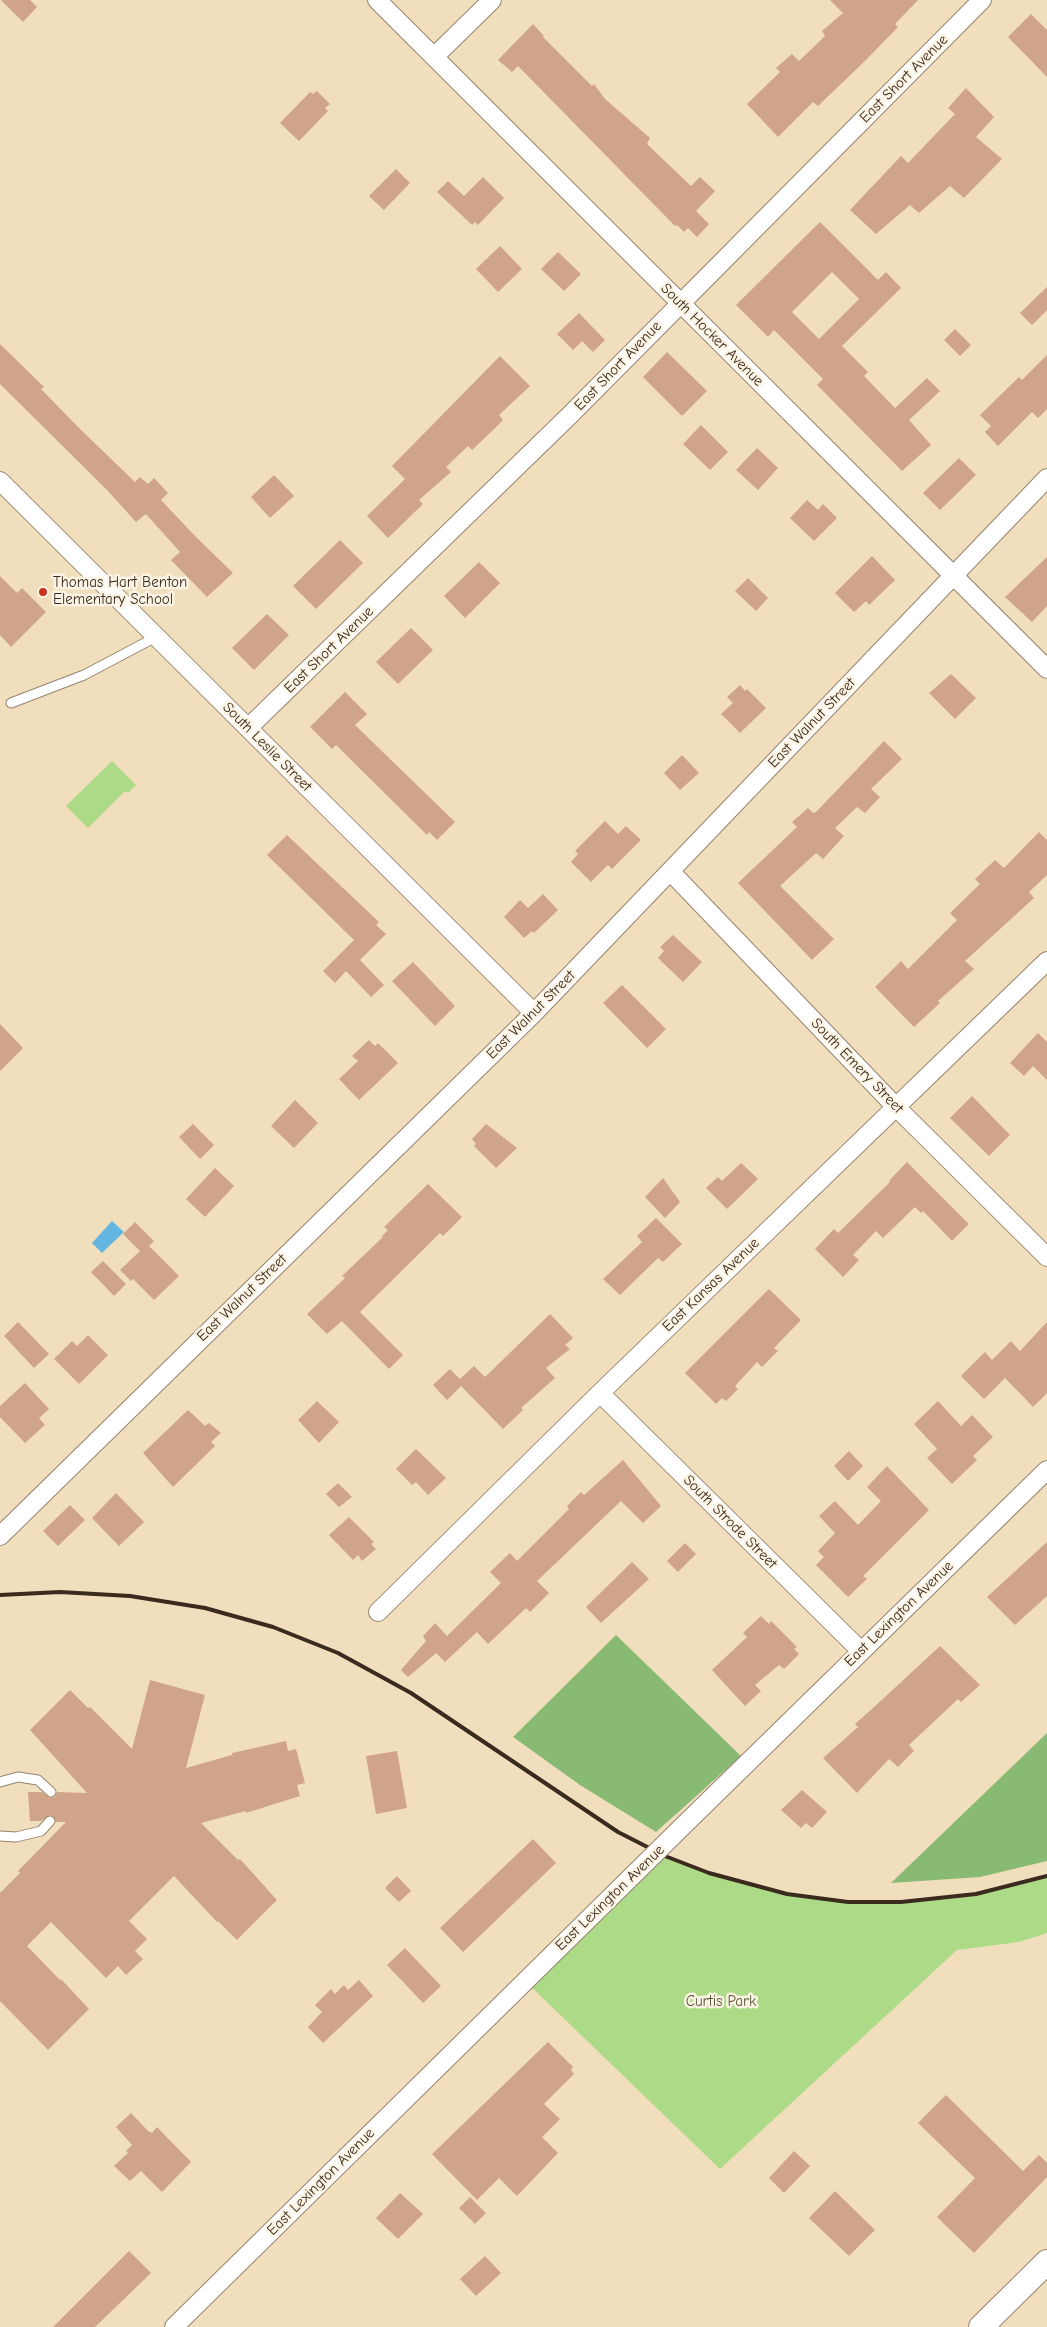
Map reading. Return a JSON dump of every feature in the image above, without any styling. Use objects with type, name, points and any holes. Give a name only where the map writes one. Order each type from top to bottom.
[{"type":"main road","points":[[981,2327],[1047,2262]]},
{"type":"street","name":"South Hocker Avenue","points":[[378,0],[1047,669]]},
{"type":"street","points":[[435,56],[492,0]]},
{"type":"street","name":"East Short Avenue","points":[[249,728],[570,415],[982,0]]},
{"type":"street","name":"East Walnut Street","points":[[0,1536],[534,1013],[1047,478]]},
{"type":"street","name":"South Leslie Street","points":[[0,481],[534,1013]]},
{"type":"street","name":"South Emery Street","points":[[670,871],[896,1106],[1047,1257]]},
{"type":"street","name":"East Kansas Avenue","points":[[378,1612],[600,1393],[1047,961]]},
{"type":"street","name":"South Strode Street","points":[[600,1393],[861,1651]]},
{"type":"street","name":"East Lexington Avenue","points":[[174,2327],[1047,1470]]},
{"type":"lane","points":[[11,703],[84,675],[156,637]]},
{"type":"lane","points":[[0,1782],[18,1777],[38,1780],[51,1792]]},
{"type":"lane","points":[[0,1836],[16,1837],[41,1831],[50,1822]]},
{"type":"green space","points":[[112,761],[136,785],[128,793],[125,791],[88,828],[66,806]]},
{"type":"green space","points":[[616,1635],[741,1756],[656,1832],[580,1785],[513,1737]]},
{"type":"green space","points":[[1047,1733],[1047,1861],[980,1877],[891,1883]]},
{"type":"green space","name":"Curtis Park","points":[[656,1852],[709,1873],[787,1894],[848,1902],[939,1899],[1020,1885],[1047,1876],[1047,1933],[1019,1942],[957,1950],[720,2169],[525,1981]]},
{"type":"water","points":[[112,1221],[124,1232],[102,1253],[92,1243]]},
{"type":"building","points":[[1,0],[30,0],[37,7],[23,22]]},
{"type":"building","points":[[830,0],[918,0],[895,24],[898,27],[866,60],[818,106],[813,102],[778,137],[747,104],[780,72],[776,68],[792,54],[799,61],[825,36],[822,31],[843,13]]},
{"type":"building","points":[[1031,14],[1047,30],[1047,77],[1008,37]]},
{"type":"building","points":[[533,24],[543,37],[592,86],[594,84],[605,99],[650,138],[647,144],[691,186],[700,177],[715,191],[696,211],[709,224],[697,237],[688,228],[684,232],[677,225],[675,226],[518,66],[512,72],[498,60]]},
{"type":"building","points":[[966,88],[994,117],[976,137],[1002,159],[964,198],[950,186],[919,213],[910,205],[876,234],[850,210],[901,156],[908,163],[955,114],[948,108]]},
{"type":"building","points":[[317,91],[330,104],[325,108],[328,111],[299,141],[280,123],[310,92],[313,94]]},
{"type":"building","points":[[396,169],[410,183],[384,210],[369,196]]},
{"type":"building","points":[[483,177],[504,198],[478,225],[475,222],[472,225],[437,192],[448,181],[464,196]]},
{"type":"building","points":[[820,222],[878,280],[886,272],[901,288],[842,346],[868,372],[864,376],[895,408],[927,378],[940,391],[909,420],[931,445],[902,471],[817,385],[823,379],[774,330],[768,337],[736,305]],"holes":[[[832,272],[859,299],[819,339],[792,312]]]},
{"type":"building","points":[[500,246],[522,269],[498,292],[476,269]]},
{"type":"building","points":[[558,252],[581,274],[564,291],[541,269]]},
{"type":"building","points":[[1047,287],[1047,310],[1032,325],[1020,313]]},
{"type":"building","points":[[579,313],[605,340],[593,352],[582,341],[573,350],[557,334]]},
{"type":"building","points":[[955,329],[971,345],[960,356],[944,340]]},
{"type":"building","points":[[0,344],[44,387],[41,389],[79,428],[135,482],[140,477],[148,484],[154,478],[168,493],[161,500],[233,573],[207,597],[171,560],[180,552],[146,514],[136,522],[107,490],[0,384]]},
{"type":"building","points":[[667,352],[707,391],[682,416],[643,377]]},
{"type":"building","points":[[1047,355],[1047,409],[1038,418],[1032,412],[998,446],[985,432],[991,426],[980,415],[1019,377],[1022,380]]},
{"type":"building","points":[[500,356],[530,386],[499,415],[503,420],[491,432],[472,450],[468,446],[446,467],[451,472],[419,500],[423,504],[388,538],[367,516],[405,479],[392,466]]},
{"type":"building","points":[[701,425],[728,452],[710,470],[683,444]]},
{"type":"building","points":[[757,448],[778,468],[758,490],[736,470]]},
{"type":"building","points":[[959,458],[976,475],[940,510],[923,493]]},
{"type":"building","points":[[274,475],[294,496],[270,518],[251,497]]},
{"type":"building","points":[[807,500],[818,510],[823,504],[837,518],[814,541],[790,518]]},
{"type":"building","points":[[340,540],[363,563],[316,609],[293,586]]},
{"type":"building","points":[[872,556],[895,580],[869,605],[866,601],[854,612],[835,593]]},
{"type":"building","points":[[1047,557],[1047,606],[1032,622],[1005,597]]},
{"type":"building","points":[[479,562],[500,583],[465,618],[444,596]]},
{"type":"building","points":[[0,576],[17,593],[22,588],[46,612],[11,647],[0,635]]},
{"type":"building","points":[[748,578],[768,598],[756,611],[735,591]]},
{"type":"building","points":[[267,614],[289,635],[254,670],[232,648]]},
{"type":"building","points":[[411,628],[433,650],[398,684],[376,662]]},
{"type":"building","points":[[951,674],[976,698],[955,719],[929,693]]},
{"type":"building","points":[[740,685],[745,691],[747,689],[766,708],[740,733],[721,714],[733,703],[727,697]]},
{"type":"building","points":[[345,692],[367,714],[355,725],[455,822],[437,840],[429,832],[427,835],[336,745],[332,749],[310,727]]},
{"type":"building","points":[[884,741],[902,759],[871,789],[880,797],[865,813],[857,807],[835,828],[844,836],[823,859],[816,853],[780,886],[834,939],[812,960],[738,883],[797,827],[792,822],[808,808],[813,813],[816,812]]},
{"type":"building","points":[[682,755],[699,773],[680,790],[664,773]]},
{"type":"building","points":[[605,821],[618,834],[626,826],[641,840],[612,869],[608,865],[591,882],[571,862],[578,854],[575,851]]},
{"type":"building","points":[[1039,832],[1047,840],[1047,875],[1029,892],[1034,898],[965,961],[974,969],[938,1001],[940,1003],[914,1027],[875,987],[901,961],[908,969],[957,920],[950,913],[980,884],[975,879],[995,860],[1004,868]]},
{"type":"building","points":[[287,835],[379,922],[376,925],[386,934],[360,960],[384,985],[371,997],[346,971],[335,983],[323,971],[354,940],[267,855]]},
{"type":"building","points":[[543,894],[558,910],[534,933],[532,931],[524,938],[504,917],[520,900],[528,908]]},
{"type":"building","points":[[673,935],[702,962],[683,982],[658,958],[664,951],[660,947]]},
{"type":"building","points":[[413,962],[455,1006],[435,1026],[392,981]]},
{"type":"building","points":[[622,985],[666,1029],[647,1048],[603,1003]]},
{"type":"building","points":[[0,1024],[23,1048],[0,1071]]},
{"type":"building","points":[[1038,1033],[1047,1042],[1047,1080],[1033,1066],[1024,1076],[1010,1063]]},
{"type":"building","points":[[369,1040],[375,1046],[378,1043],[398,1063],[359,1100],[339,1079],[358,1061],[352,1056]]},
{"type":"building","points":[[972,1096],[1010,1135],[989,1156],[950,1118]]},
{"type":"building","points":[[295,1100],[318,1123],[294,1148],[271,1126]]},
{"type":"building","points":[[193,1124],[214,1145],[200,1159],[179,1137]]},
{"type":"building","points":[[486,1124],[517,1148],[496,1168],[474,1146],[476,1144],[472,1139]]},
{"type":"building","points":[[907,1162],[969,1224],[952,1241],[923,1211],[921,1213],[915,1207],[883,1238],[876,1231],[853,1255],[859,1260],[843,1277],[815,1249],[834,1229],[838,1233],[890,1182]]},
{"type":"building","points":[[741,1163],[758,1179],[727,1209],[706,1188],[718,1177],[722,1181]]},
{"type":"building","points":[[215,1168],[234,1186],[205,1217],[186,1199]]},
{"type":"building","points":[[663,1178],[680,1202],[665,1218],[645,1197]]},
{"type":"building","points":[[428,1184],[462,1217],[443,1236],[440,1233],[360,1312],[403,1355],[389,1369],[342,1321],[327,1334],[307,1314],[345,1278],[342,1276],[383,1237],[388,1230],[384,1227]]},
{"type":"building","points":[[656,1218],[682,1244],[663,1262],[658,1258],[620,1295],[603,1279],[642,1242],[637,1236]]},
{"type":"building","points":[[135,1222],[154,1241],[149,1246],[179,1276],[154,1300],[133,1279],[131,1281],[120,1270],[140,1251],[123,1234]]},
{"type":"building","points":[[103,1261],[126,1284],[114,1296],[91,1272]]},
{"type":"building","points":[[769,1289],[801,1320],[774,1348],[778,1351],[762,1367],[757,1362],[735,1386],[738,1389],[726,1401],[722,1398],[716,1404],[685,1373]]},
{"type":"building","points":[[550,1314],[573,1338],[565,1345],[570,1349],[546,1368],[555,1378],[521,1408],[523,1410],[503,1429],[461,1386],[447,1400],[433,1385],[450,1369],[460,1379],[474,1366],[485,1377]]},
{"type":"building","points":[[18,1322],[49,1354],[34,1368],[4,1336]]},
{"type":"building","points":[[1047,1322],[1047,1393],[1033,1407],[1005,1378],[984,1399],[961,1376],[985,1352],[992,1360],[1011,1341],[1020,1351]]},
{"type":"building","points":[[88,1335],[108,1355],[79,1384],[54,1359],[72,1341],[77,1346]]},
{"type":"building","points":[[25,1383],[49,1409],[39,1418],[45,1425],[25,1443],[0,1417],[0,1406]]},
{"type":"building","points":[[317,1401],[339,1422],[319,1443],[298,1420]]},
{"type":"building","points":[[938,1401],[961,1426],[972,1415],[993,1437],[973,1456],[977,1460],[952,1484],[927,1458],[937,1449],[914,1424]]},
{"type":"building","points":[[188,1410],[205,1426],[209,1423],[221,1433],[211,1442],[215,1446],[173,1487],[143,1453]]},
{"type":"building","points":[[416,1449],[446,1478],[428,1495],[416,1482],[412,1485],[396,1469]]},
{"type":"building","points":[[849,1451],[863,1466],[848,1481],[834,1466]]},
{"type":"building","points":[[623,1460],[661,1506],[643,1523],[621,1501],[537,1581],[549,1593],[530,1612],[526,1608],[488,1644],[477,1632],[445,1662],[436,1653],[408,1677],[401,1670],[426,1641],[423,1636],[435,1623],[447,1636],[501,1583],[490,1572],[510,1553],[517,1561],[569,1509],[567,1506],[581,1492],[584,1495]]},
{"type":"building","points":[[887,1466],[929,1510],[863,1576],[867,1579],[848,1597],[816,1565],[824,1557],[818,1551],[835,1533],[819,1516],[835,1501],[858,1525],[881,1501],[867,1487]]},
{"type":"building","points":[[338,1483],[352,1497],[339,1507],[326,1494]]},
{"type":"building","points":[[116,1493],[144,1522],[119,1546],[92,1518]]},
{"type":"building","points":[[70,1505],[85,1520],[58,1546],[43,1531]]},
{"type":"building","points":[[349,1517],[374,1542],[371,1544],[376,1549],[362,1561],[358,1555],[353,1560],[329,1535]]},
{"type":"building","points":[[1047,1542],[1047,1596],[1015,1625],[987,1597]]},
{"type":"building","points":[[685,1543],[696,1554],[678,1572],[667,1561]]},
{"type":"building","points":[[632,1562],[649,1579],[601,1623],[586,1607]]},
{"type":"building","points":[[761,1616],[769,1624],[771,1621],[797,1647],[794,1649],[799,1654],[784,1669],[779,1665],[755,1685],[761,1691],[745,1706],[712,1670],[747,1637],[743,1633]]},
{"type":"building","points":[[940,1646],[980,1685],[961,1702],[958,1699],[909,1745],[914,1751],[898,1767],[889,1759],[857,1793],[823,1758],[858,1727],[855,1724]]},
{"type":"building","points":[[150,1680],[205,1695],[186,1768],[232,1755],[232,1753],[286,1741],[288,1751],[296,1749],[305,1783],[297,1785],[300,1796],[246,1813],[246,1811],[201,1823],[238,1860],[240,1859],[277,1900],[237,1940],[217,1922],[174,1876],[129,1921],[147,1939],[135,1951],[143,1959],[126,1975],[118,1966],[106,1978],[51,1922],[27,1946],[89,2009],[48,2050],[0,2001],[0,1893],[20,1873],[18,1871],[66,1822],[56,1822],[51,1815],[41,1821],[30,1821],[28,1792],[42,1792],[50,1798],[55,1797],[57,1792],[87,1793],[30,1730],[70,1690],[132,1749]]},
{"type":"building","points":[[397,1751],[407,1808],[376,1814],[366,1756]]},
{"type":"building","points":[[802,1790],[827,1812],[812,1828],[806,1823],[801,1828],[781,1810]]},
{"type":"building","points":[[533,1839],[556,1863],[463,1952],[440,1928]]},
{"type":"building","points":[[397,1876],[411,1891],[399,1902],[385,1888]]},
{"type":"building","points":[[405,1948],[441,1986],[423,2003],[387,1965]]},
{"type":"building","points":[[359,1980],[373,1996],[323,2043],[308,2027],[322,2012],[315,2005],[331,1989],[335,1994],[344,1985],[348,1990]]},
{"type":"building","points":[[548,2042],[573,2067],[571,2070],[574,2074],[544,2104],[560,2119],[542,2137],[558,2153],[517,2196],[499,2178],[477,2200],[432,2154]]},
{"type":"building","points":[[946,2095],[1023,2171],[1039,2155],[1047,2163],[1047,2177],[974,2253],[937,2217],[975,2178],[918,2123]]},
{"type":"building","points":[[131,2113],[148,2131],[152,2133],[157,2127],[191,2162],[162,2192],[141,2171],[130,2181],[114,2166],[128,2153],[126,2151],[132,2145],[116,2127]]},
{"type":"building","points":[[794,2151],[810,2166],[784,2193],[769,2178]]},
{"type":"building","points":[[835,2191],[875,2230],[849,2256],[809,2218]]},
{"type":"building","points":[[400,2193],[423,2214],[398,2239],[376,2218]]},
{"type":"building","points":[[470,2197],[486,2213],[475,2224],[459,2208]]},
{"type":"building","points":[[129,2251],[151,2273],[95,2327],[53,2327]]},
{"type":"building","points":[[485,2256],[501,2273],[476,2296],[460,2279]]},
{"type":"railway","points":[[0,1595],[60,1592],[130,1596],[205,1608],[273,1627],[338,1653],[411,1693],[618,1832],[665,1856],[709,1873],[787,1894],[848,1902],[901,1902],[976,1894],[1047,1876]]},
{"type":"place","name":"Thomas Hart Benton Elementary School","points":[[43,592]]}]
